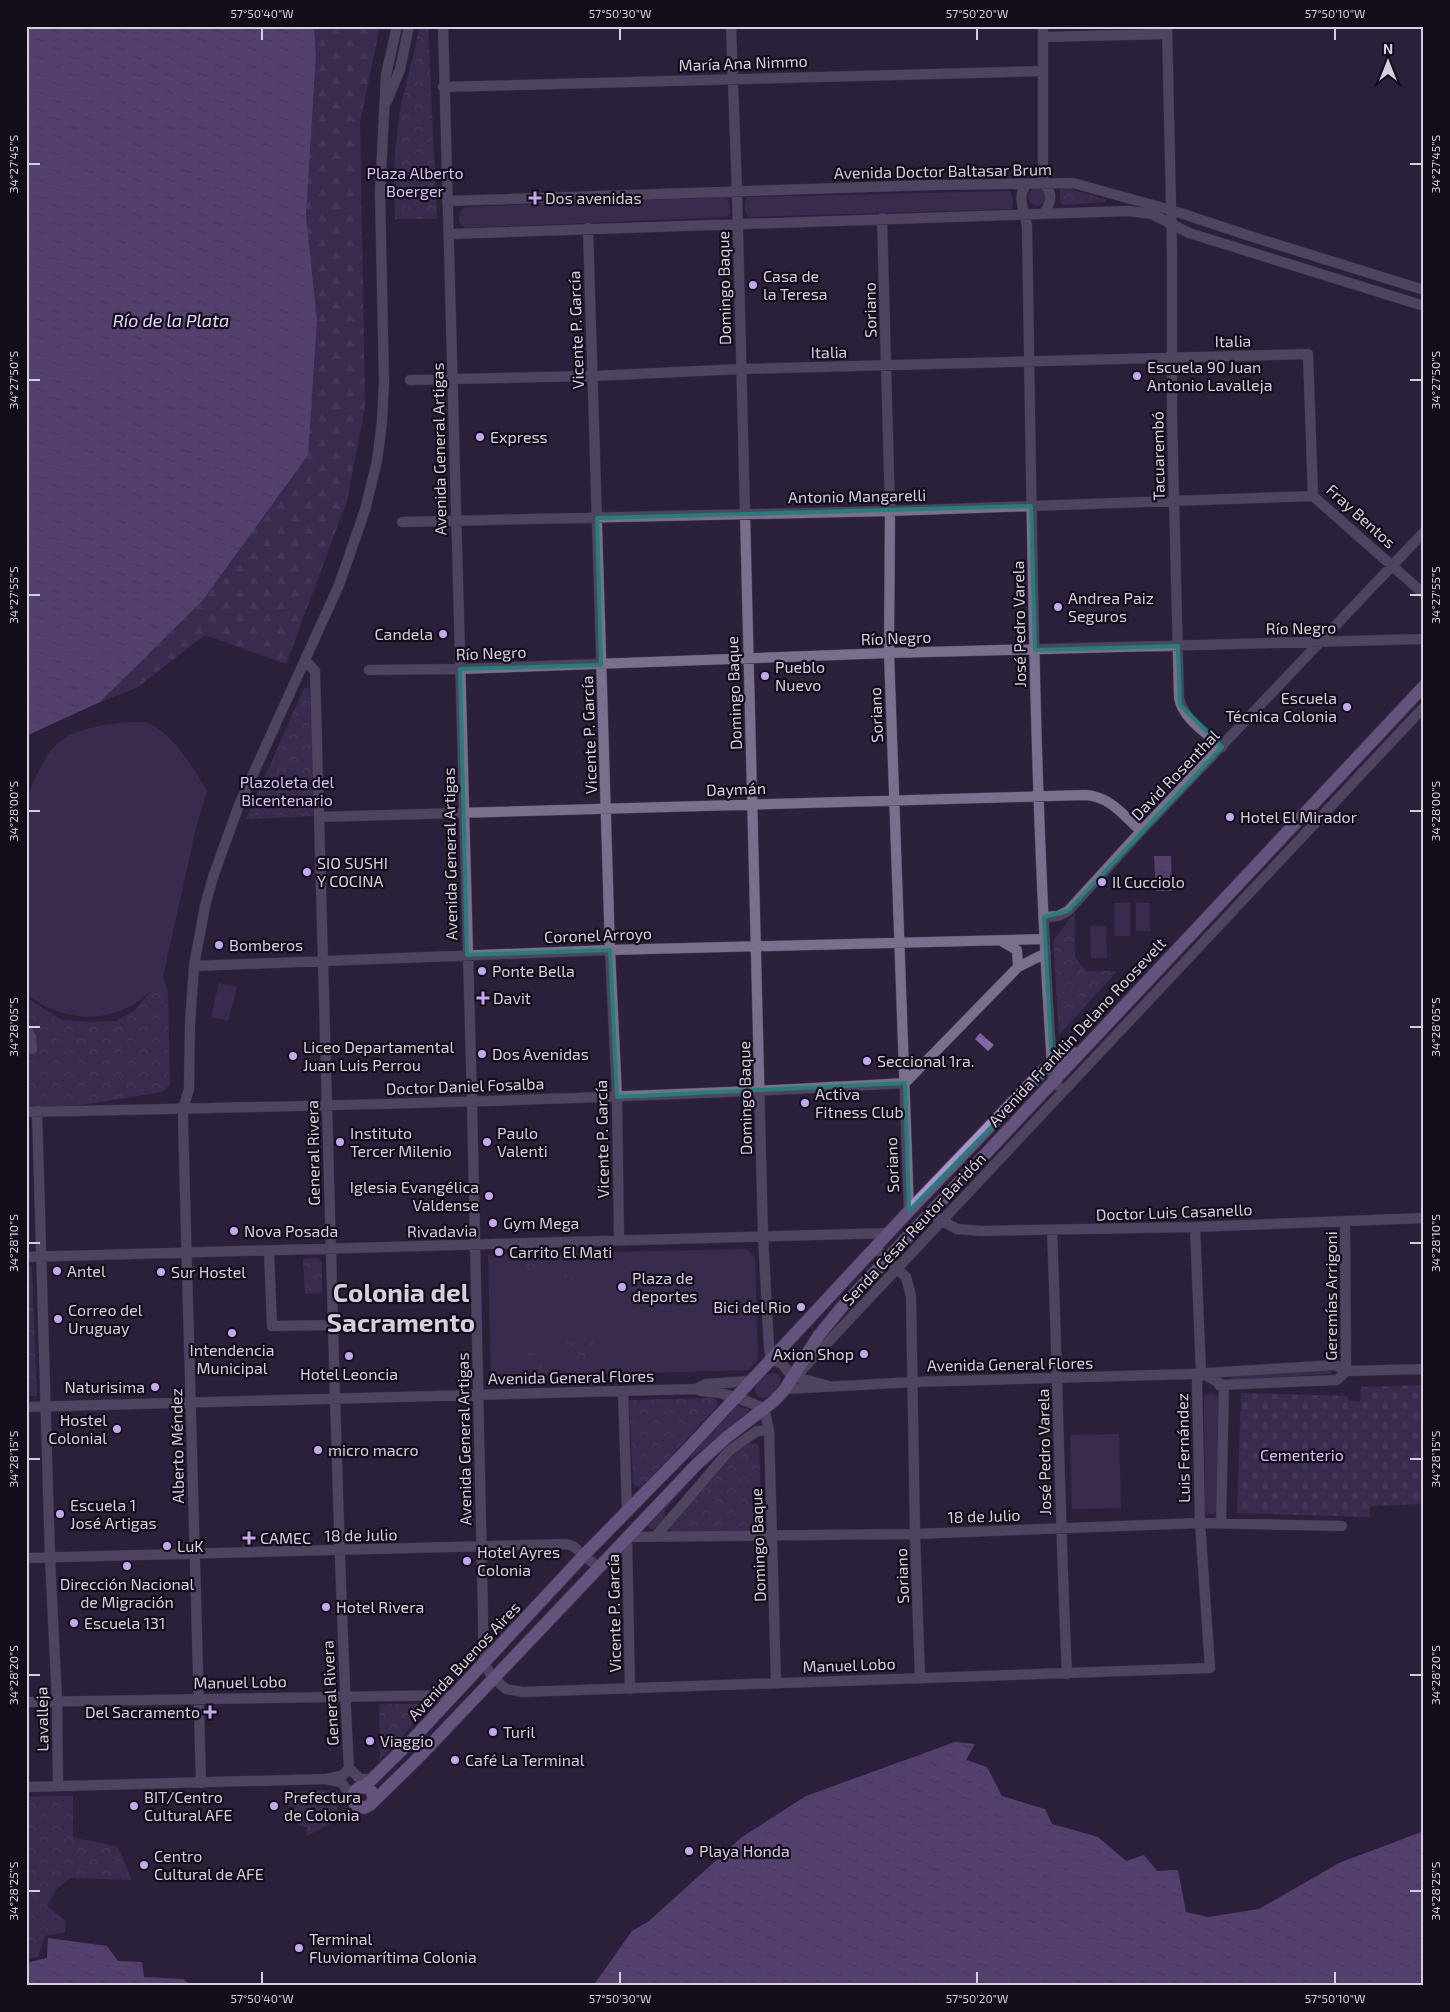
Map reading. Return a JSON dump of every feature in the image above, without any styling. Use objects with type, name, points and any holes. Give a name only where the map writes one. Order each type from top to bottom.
[{"type":"main road","name":"Avenida Franklin Delano Roosevelt","points":[[764,1408],[774,1401],[785,1389],[818,1334],[1085,1046],[1424,686]]},
{"type":"main road","name":"Avenida Franklin Delano Roosevelt","points":[[750,1380],[923,1196],[1048,1067],[1085,1046]]},
{"type":"main road","name":"Avenida Buenos Aires","points":[[352,1797],[356,1789],[368,1783],[412,1740],[750,1380]]},
{"type":"main road","name":"Avenida Buenos Aires","points":[[372,1803],[423,1752],[697,1464],[764,1408]]},
{"type":"main road","points":[[412,1740],[423,1752]]},
{"type":"main road","points":[[352,1797],[354,1804],[361,1808],[368,1807],[372,1803],[373,1793],[368,1783]]},
{"type":"street","name":"Alberto Méndez","points":[[201,1783],[183,1109],[189,1089],[190,1016],[194,966],[205,906],[224,843],[239,805],[339,585],[354,545],[371,485],[380,440],[384,382],[380,192],[384,109],[386,75],[397,26]]},
{"type":"street","points":[[384,109],[400,69],[409,26]]},
{"type":"street","name":"Avenida General Artigas","points":[[443,26],[443,87],[449,234],[476,1245],[484,1664]]},
{"type":"street","name":"Domingo Baque","points":[[731,26],[738,223],[747,659],[763,1235],[771,1359]]},
{"type":"street","points":[[1043,26],[1043,183],[1049,188],[1051,198],[1044,214]]},
{"type":"street","points":[[1043,37],[1167,30]]},
{"type":"street","name":"Tacuarembó","points":[[1167,30],[1174,502],[1180,705],[1188,716],[1222,747]]},
{"type":"street","name":"María Ana Nimmo","points":[[443,87],[1043,70]]},
{"type":"street","name":"Avenida Doctor Baltasar Brum","points":[[447,201],[932,185],[1073,183],[1171,210],[1424,290]]},
{"type":"street","name":"José Pedro Varela","points":[[1027,184],[1021,193],[1026,215],[1038,795],[1046,953],[1048,1067],[1053,1081]]},
{"type":"street","points":[[449,234],[1129,211],[1152,214],[1189,233],[1424,306]]},
{"type":"street","name":"Soriano","points":[[882,218],[890,510],[889,653],[909,1211]]},
{"type":"street","name":"Vicente P. García","points":[[588,228],[610,950],[617,1097],[619,1240]]},
{"type":"street","name":"Italia","points":[[410,380],[1308,354]]},
{"type":"street","name":"Fray Bentos","points":[[1308,354],[1313,496],[1424,594]]},
{"type":"street","name":"Antonio Mangarelli","points":[[402,522],[1174,502],[1313,496]]},
{"type":"street","name":"David Rosenthal","points":[[1044,917],[1058,916],[1068,911],[1141,831],[1424,532]]},
{"type":"street","name":"Río Negro","points":[[369,670],[602,665],[889,653],[1424,639]]},
{"type":"street","name":"General Rivera","points":[[306,661],[315,671],[325,961],[339,1550],[349,1768]]},
{"type":"street","name":"Senda César Reutor Baridón","points":[[794,1376],[1424,707]]},
{"type":"street","points":[[1388,724],[1399,733]]},
{"type":"street","points":[[1351,763],[1362,773]]},
{"type":"street","name":"Daymán","points":[[319,817],[1085,795],[1100,797],[1110,802],[1141,831]]},
{"type":"street","name":"Coronel Arroyo","points":[[194,966],[756,945],[1045,939]]},
{"type":"street","points":[[1002,941],[1017,950],[1018,967]]},
{"type":"street","points":[[905,1083],[1018,967],[1046,953]]},
{"type":"street","points":[[26,1028],[31,1037],[32,1049]]},
{"type":"street","points":[[1053,1081],[1064,1091]]},
{"type":"street","name":"Doctor Daniel Fosalba","points":[[31,1111],[183,1109],[617,1097],[760,1092],[905,1083]]},
{"type":"street","name":"Lavalleja","points":[[31,1111],[41,1257],[50,1558],[57,1701],[58,1786]]},
{"type":"street","name":"Doctor Luis Casanello","points":[[923,1196],[942,1221],[952,1227],[964,1230],[1195,1227],[1424,1218]]},
{"type":"street","name":"Geremías Arrigoni","points":[[1345,1221],[1346,1371]]},
{"type":"street","name":"Luis Fernández","points":[[1195,1227],[1196,1376],[1200,1523],[1210,1668]]},
{"type":"street","name":"José Pedro Varela","points":[[1052,1230],[1058,1378],[1060,1528],[1067,1674]]},
{"type":"street","name":"Rivadavia","points":[[26,1257],[187,1254],[763,1235],[889,1233]]},
{"type":"street","name":"Soriano","points":[[875,1248],[906,1277],[910,1288],[914,1382],[915,1534],[920,1678]]},
{"type":"street","points":[[269,1251],[272,1326],[333,1325]]},
{"type":"street","points":[[771,1359],[782,1364],[794,1376]]},
{"type":"street","name":"Avenida General Flores","points":[[785,1389],[914,1382],[1196,1376],[1335,1365],[1346,1371],[1424,1369]]},
{"type":"street","name":"Avenida General Flores","points":[[1224,1386],[1337,1380],[1346,1371]]},
{"type":"street","name":"Avenida General Flores","points":[[794,1376],[829,1386]]},
{"type":"street","points":[[1196,1376],[1224,1386],[1221,1523]]},
{"type":"street","name":"Avenida General Flores","points":[[26,1407],[696,1389],[706,1384],[750,1380]]},
{"type":"street","name":"Avenida General Flores","points":[[696,1389],[702,1392],[735,1397],[764,1408]]},
{"type":"street","points":[[623,1391],[627,1512]]},
{"type":"street","name":"Domingo Baque","points":[[764,1408],[770,1430],[776,1682]]},
{"type":"street","points":[[655,1537],[729,1451],[757,1431],[770,1430]]},
{"type":"street","name":"18 de Julio","points":[[628,1537],[915,1534],[1200,1523],[1342,1526]]},
{"type":"street","points":[[614,1525],[628,1537]]},
{"type":"street","name":"Vicente P. García","points":[[628,1537],[630,1689]]},
{"type":"street","name":"18 de Julio","points":[[26,1558],[566,1544],[573,1546],[599,1568]]},
{"type":"street","points":[[484,1664],[493,1678]]},
{"type":"street","name":"Manuel Lobo","points":[[493,1678],[506,1689],[523,1692],[1210,1668]]},
{"type":"street","name":"Manuel Lobo","points":[[26,1702],[345,1695],[454,1695]]},
{"type":"street","points":[[26,1786],[326,1779],[342,1776],[349,1768],[360,1779],[368,1783]]},
{"type":"street","points":[[326,1779],[341,1782],[352,1797]]},
{"type":"highlighted area","points":[[1031,506],[1035,650],[1178,646],[1180,705],[1222,747],[1068,911],[1044,917],[1052,1065],[909,1211],[905,1083],[617,1097],[610,950],[467,955],[460,669],[601,665],[597,518]]},
{"type":"green space","points":[[325,26],[380,26],[360,122],[365,407],[347,501],[286,664],[205,635],[138,687],[100,702],[203,600],[317,320],[306,216],[316,56],[314,29]]},
{"type":"green space","name":"Plaza Alberto Boerger","points":[[420,26],[428,26],[437,219],[395,219],[394,162],[400,110]]},
{"type":"green space","points":[[1063,187],[1105,199],[1106,202],[1063,205],[1060,202],[1060,190]]},
{"type":"green space","points":[[1037,188],[1043,191],[1046,197],[1043,203],[1037,206],[1031,203],[1028,197],[1031,191]]},
{"type":"green space","points":[[1010,191],[1013,200],[1012,209],[749,217],[745,207],[748,197]]},
{"type":"green space","points":[[726,197],[729,201],[730,214],[727,217],[465,228],[459,220],[460,212],[465,207]]},
{"type":"green space","name":"Plazoleta del Bicentenario","points":[[304,688],[308,688],[311,691],[314,816],[246,819]]},
{"type":"green space","points":[[135,722],[150,724],[167,736],[183,753],[207,791],[196,828],[163,976],[149,992],[134,1004],[117,1012],[99,1016],[80,1016],[62,1013],[43,1005],[26,994],[26,799],[45,758],[66,737],[100,726]]},
{"type":"green space","points":[[1114,903],[1130,903],[1130,936],[1114,936]]},
{"type":"green space","points":[[1136,903],[1150,903],[1150,931],[1136,931]]},
{"type":"green space","points":[[1075,912],[1075,957],[1086,971],[1117,971],[1059,1035],[1053,941]]},
{"type":"green space","points":[[1090,926],[1106,926],[1107,958],[1091,958]]},
{"type":"green space","points":[[163,976],[168,994],[170,1085],[162,1092],[70,1107],[26,1109],[26,997],[61,1020],[116,1021],[135,1010]]},
{"type":"green space","points":[[219,983],[237,987],[228,1021],[211,1017]]},
{"type":"green space","name":"Plaza de deportes","points":[[746,1249],[755,1258],[758,1360],[748,1370],[491,1377],[488,1255]]},
{"type":"green space","points":[[318,1258],[322,1262],[322,1293],[305,1294],[303,1259]]},
{"type":"green space","points":[[526,1260],[545,1260],[545,1267],[527,1267]]},
{"type":"green space","points":[[26,1266],[32,1266],[37,1396],[26,1396]]},
{"type":"green space","points":[[565,1275],[587,1275],[587,1282],[565,1282]]},
{"type":"green space","points":[[524,1335],[539,1335],[541,1356],[523,1356],[522,1338]]},
{"type":"green space","points":[[567,1340],[593,1340],[594,1365],[567,1365]]},
{"type":"green space","points":[[542,1360],[542,1371],[523,1372],[523,1361]]},
{"type":"green space","points":[[1331,1370],[1332,1373],[1330,1374],[1232,1380],[1230,1378],[1231,1376]]},
{"type":"green space","points":[[777,1373],[781,1378],[779,1386],[768,1397],[760,1398],[755,1393],[758,1382],[766,1375]]},
{"type":"green space","name":"Cementerio","points":[[1424,1385],[1424,1504],[1370,1506],[1370,1517],[1237,1513],[1241,1393],[1348,1396],[1348,1400],[1360,1402],[1361,1387]]},
{"type":"green space","points":[[1211,1393],[1216,1395],[1220,1401],[1216,1510],[1214,1514],[1206,1515],[1204,1400],[1205,1396]]},
{"type":"green space","points":[[714,1398],[717,1406],[643,1486],[636,1487],[633,1483],[629,1400]]},
{"type":"green space","points":[[735,1405],[749,1409],[749,1411],[692,1458],[688,1455]]},
{"type":"green space","points":[[1119,1434],[1121,1508],[1072,1509],[1070,1435]]},
{"type":"green space","points":[[746,1443],[759,1445],[762,1531],[672,1532],[668,1524],[732,1453]]},
{"type":"green space","points":[[697,1470],[699,1472],[665,1510],[665,1519],[656,1529],[651,1529],[646,1524]]},
{"type":"green space","points":[[379,1704],[423,1704],[429,1708],[380,1760]]},
{"type":"green space","points":[[337,1790],[338,1820],[306,1836],[307,1827],[298,1825],[299,1817],[293,1817],[295,1807],[288,1806],[288,1792]]},
{"type":"green space","points":[[73,1796],[73,1837],[118,1847],[132,1880],[70,1878],[56,1890],[47,1906],[66,1921],[65,1932],[45,1936],[38,1957],[26,1959],[26,1797]]},
{"type":"water","name":"Río de la Plata","points":[[26,26],[314,26],[316,56],[306,216],[317,320],[308,455],[203,600],[100,702],[26,736]]},
{"type":"water","points":[[1154,856],[1171,856],[1172,891],[1156,891]]},
{"type":"water","points":[[980,1033],[994,1045],[988,1051],[975,1039]]},
{"type":"water","points":[[955,1742],[975,1744],[966,1760],[987,1767],[1002,1796],[1045,1809],[1052,1824],[1098,1837],[1126,1861],[1144,1855],[1157,1871],[1178,1870],[1186,1912],[1208,1917],[1259,1909],[1339,1863],[1424,1831],[1424,1986],[593,1986],[632,1931],[649,1921],[742,1837],[806,1796]]},
{"type":"water","points":[[48,1938],[107,1946],[118,1961],[142,1962],[144,1977],[183,1979],[192,1986],[26,1986],[26,1963],[47,1958]]},
{"type":"place","name":"Dos avenidas","points":[[535,198]]},
{"type":"place","name":"Casa de la Teresa","points":[[753,285]]},
{"type":"place","name":"Escuela 90 Juan Antonio Lavalleja","points":[[1137,376]]},
{"type":"place","name":"Express","points":[[480,437]]},
{"type":"place","name":"Andrea Paiz Seguros","points":[[1058,607]]},
{"type":"place","name":"Candela","points":[[443,634]]},
{"type":"place","name":"Pueblo Nuevo","points":[[765,676]]},
{"type":"place","name":"Escuela Técnica Colonia","points":[[1347,707]]},
{"type":"place","name":"Hotel El Mirador","points":[[1230,817]]},
{"type":"place","name":"SIO SUSHI Y COCINA","points":[[307,872]]},
{"type":"place","name":"Il Cucciolo","points":[[1102,882]]},
{"type":"place","name":"Bomberos","points":[[219,945]]},
{"type":"place","name":"Ponte Bella","points":[[482,971]]},
{"type":"place","name":"Davit","points":[[483,998]]},
{"type":"place","name":"Dos Avenidas","points":[[482,1054]]},
{"type":"place","name":"Liceo Departamental Juan Luis Perrou","points":[[293,1056]]},
{"type":"place","name":"Seccional 1ra.","points":[[867,1061]]},
{"type":"place","name":"Activa Fitness Club","points":[[805,1103]]},
{"type":"place","name":"Instituto Tercer Milenio","points":[[340,1142]]},
{"type":"place","name":"Paulo Valenti","points":[[487,1142]]},
{"type":"place","name":"Iglesia Evangélica Valdense","points":[[489,1196]]},
{"type":"place","name":"Gym Mega","points":[[493,1223]]},
{"type":"place","name":"Nova Posada","points":[[234,1231]]},
{"type":"place","name":"Carrito El Mati","points":[[499,1252]]},
{"type":"place","name":"Antel","points":[[57,1271]]},
{"type":"place","name":"Sur Hostel","points":[[161,1272]]},
{"type":"place","name":"Plaza de deportes","points":[[622,1287]]},
{"type":"place","name":"Bici del Rio","points":[[801,1307]]},
{"type":"place","name":"Correo del Uruguay","points":[[58,1319]]},
{"type":"place","name":"Intendencia Municipal","points":[[232,1333]]},
{"type":"place","name":"Axion Shop","points":[[864,1354]]},
{"type":"place","name":"Hotel Leoncia","points":[[349,1356]]},
{"type":"place","name":"Naturisima","points":[[155,1387]]},
{"type":"place","name":"Hostel Colonial","points":[[117,1429]]},
{"type":"place","name":"micro macro","points":[[318,1450]]},
{"type":"place","name":"Escuela 1 José Artigas","points":[[60,1514]]},
{"type":"place","name":"CAMEC","points":[[249,1538]]},
{"type":"place","name":"LuK","points":[[167,1546]]},
{"type":"place","name":"Hotel Ayres Colonia","points":[[467,1561]]},
{"type":"place","name":"Dirección Nacional de Migración","points":[[127,1566]]},
{"type":"place","name":"Hotel Rivera","points":[[326,1607]]},
{"type":"place","name":"Escuela 131","points":[[74,1623]]},
{"type":"place","name":"Del Sacramento","points":[[210,1712]]},
{"type":"place","name":"Turil","points":[[493,1732]]},
{"type":"place","name":"Viaggio","points":[[370,1741]]},
{"type":"place","name":"Café La Terminal","points":[[455,1760]]},
{"type":"place","name":"BIT/Centro Cultural AFE","points":[[134,1806]]},
{"type":"place","name":"Prefectura de Colonia","points":[[274,1806]]},
{"type":"place","name":"Playa Honda","points":[[689,1851]]},
{"type":"place","name":"Centro Cultural de AFE","points":[[144,1865]]},
{"type":"place","name":"Terminal Fluviomarítima Colonia","points":[[299,1948]]},
{"type":"district","name":"Colonia del Sacramento","points":[[401,1308]]}]
